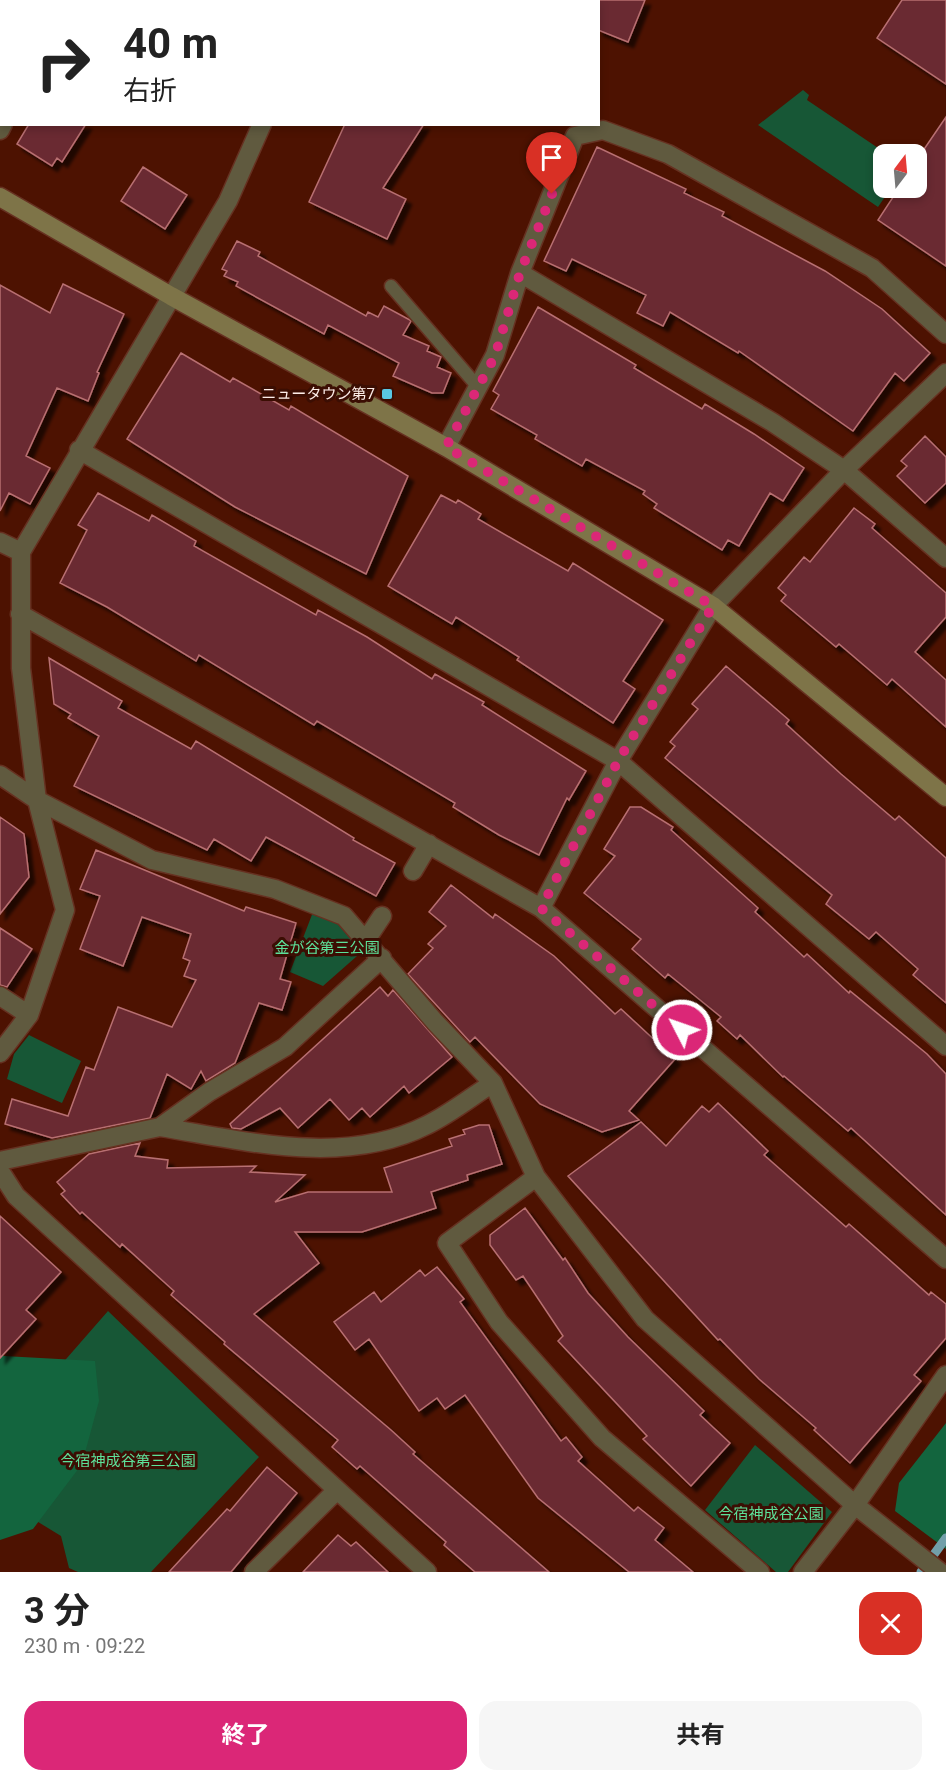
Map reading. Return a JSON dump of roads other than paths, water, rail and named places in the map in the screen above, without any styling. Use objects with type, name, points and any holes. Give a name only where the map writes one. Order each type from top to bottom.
[{"type":"street","points":[[0,1053],[28,1015],[65,910],[37,800],[21,668],[21,552],[79,450],[228,201],[261,126]]},
{"type":"street","points":[[446,447],[495,356],[520,273],[575,136],[603,130],[668,154],[872,268],[946,334]]},
{"type":"street","points":[[0,197],[171,296],[446,447],[713,606],[946,797]]},
{"type":"street","points":[[520,273],[772,422],[844,470],[946,558]]},
{"type":"street","points":[[541,908],[618,761],[713,606],[844,470],[946,373]]},
{"type":"street","points":[[79,450],[618,761],[946,1046]]},
{"type":"street","points":[[0,542],[21,552]]},
{"type":"street","points":[[20,614],[541,908],[946,1259]]},
{"type":"street","points":[[0,776],[37,800],[152,860],[275,889],[344,916],[435,1022],[493,1083],[536,1177],[645,1319],[855,1505],[940,1572]]},
{"type":"street","points":[[413,871],[429,844]]},
{"type":"street","points":[[366,940],[382,916]]},
{"type":"street","points":[[160,1127],[209,1092],[285,1047],[382,958]]},
{"type":"street","points":[[0,996],[28,1015]]},
{"type":"street","points":[[0,1161],[160,1127],[273,1146],[358,1148],[426,1126],[493,1083]]},
{"type":"street","points":[[0,1171],[16,1196],[427,1572]]},
{"type":"street","points":[[536,1177],[447,1243],[499,1322],[602,1438],[760,1572]]},
{"type":"street","points":[[803,1572],[855,1505],[946,1376]]},
{"type":"street","points":[[254,1572],[337,1490]]},
{"type":"lane","points":[[391,286],[478,387]]},
{"type":"waterway","points":[[921,1572],[946,1538]]},
{"type":"place","name":"ニュータウン第7","points":[[387,394]]},
{"type":"park label","name":"金が谷第三公園","points":[[327,948]]},
{"type":"park label","name":"今宿神成谷第三公園","points":[[128,1461]]},
{"type":"park label","name":"今宿神成谷公園","points":[[771,1514]]}]
